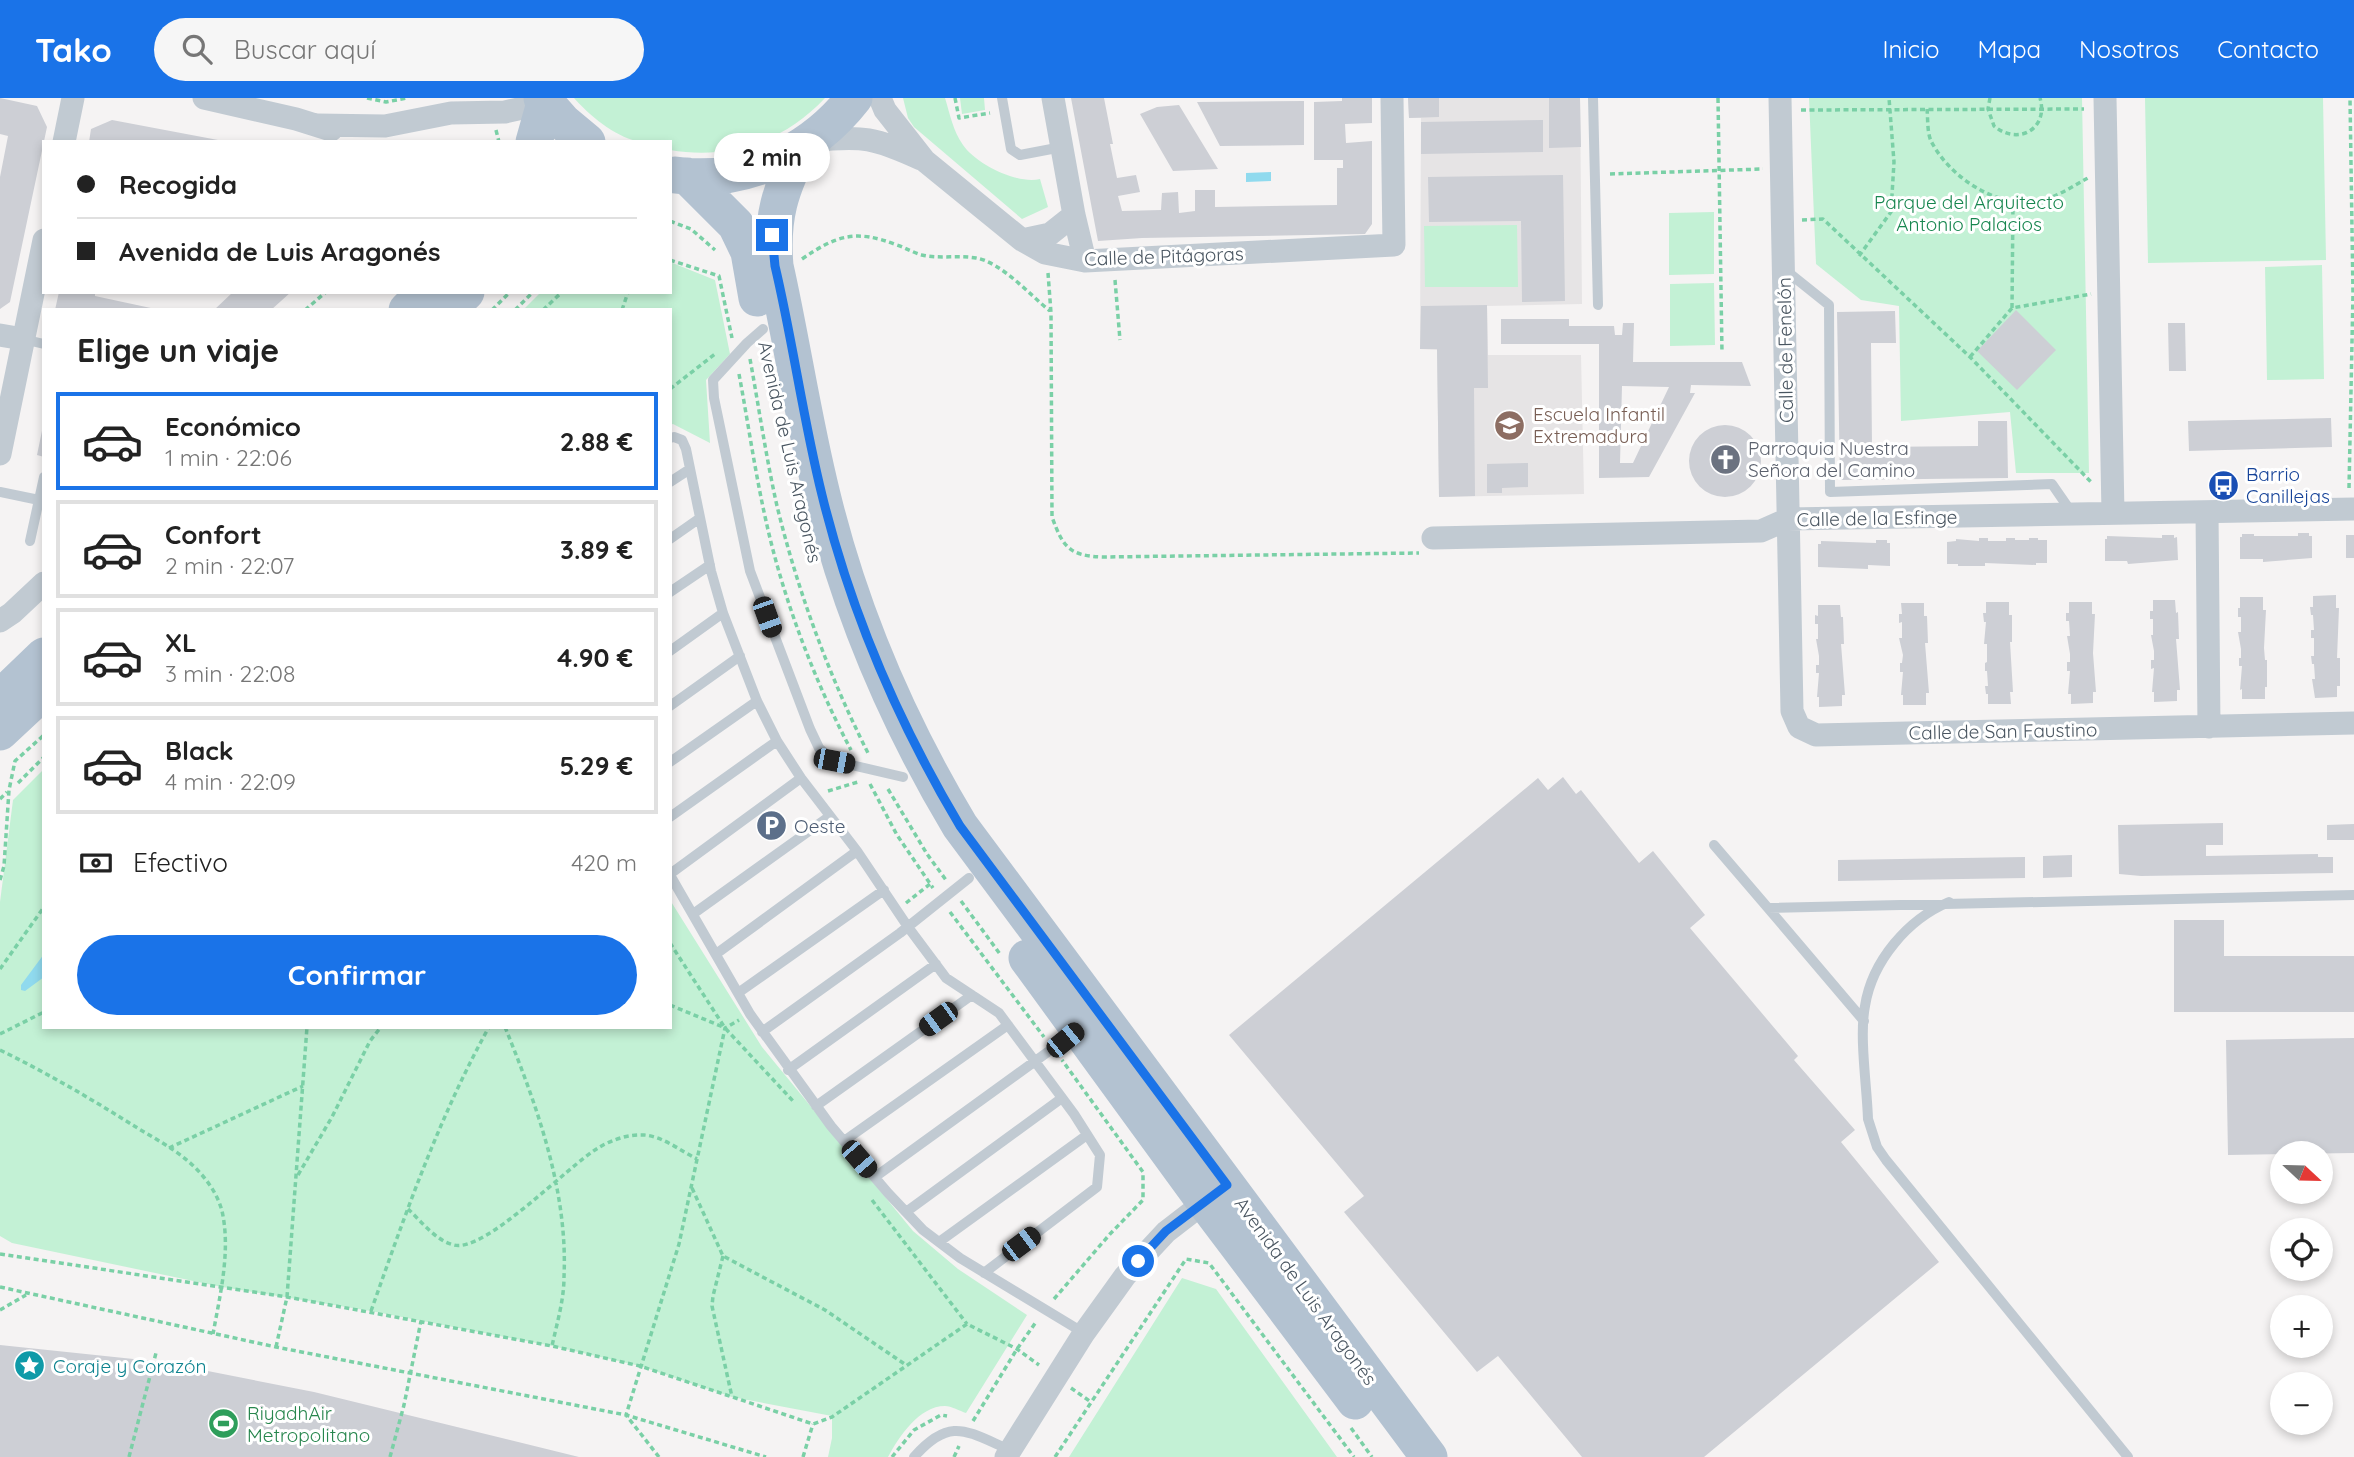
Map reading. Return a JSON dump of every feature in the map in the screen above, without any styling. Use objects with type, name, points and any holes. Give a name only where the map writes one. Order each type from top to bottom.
[{"type":"main road","points":[[678,175],[735,173],[780,158],[828,127],[853,98]]},
{"type":"main road","points":[[534,140],[544,100]]},
{"type":"main road","points":[[544,100],[563,122],[585,140]]},
{"type":"main road","name":"Avenida de Luis Aragonés","points":[[805,144],[788,174],[776,211],[772,235],[775,266],[822,495],[842,571],[884,683],[923,764],[960,826],[1396,1457]]},
{"type":"main road","name":"Avenida de Luis Aragonés","points":[[678,175],[736,225],[749,252],[797,502],[819,580],[861,693],[903,777],[943,842],[1079,1029],[1216,1193],[1429,1457]]},
{"type":"main road","points":[[409,308],[423,294]]},
{"type":"main road","points":[[449,308],[464,294]]},
{"type":"main road","points":[[0,698],[42,658]]},
{"type":"main road","points":[[0,732],[42,693]]},
{"type":"street","points":[[64,140],[74,98]]},
{"type":"street","points":[[204,98],[317,125],[365,140]]},
{"type":"street","name":"Calle de Pitágoras","points":[[880,98],[885,110],[925,161],[1022,240],[1045,253],[1085,261],[1394,245],[1392,98]]},
{"type":"street","points":[[1053,98],[1085,261]]},
{"type":"street","points":[[317,125],[385,126],[451,113],[505,112],[544,100]]},
{"type":"street","name":"Calle de Fenelón","points":[[1788,104],[1781,169],[1792,711],[1799,727]]},
{"type":"street","points":[[2097,104],[2113,513]]},
{"type":"street","name":"Calle de Pitágoras","points":[[805,144],[850,137],[883,141],[925,161]]},
{"type":"street","points":[[1022,240],[1050,234],[1074,215]]},
{"type":"street","points":[[0,454],[33,342],[42,259]]},
{"type":"street","points":[[0,335],[33,342]]},
{"type":"street","name":"Calle de la Esfinge","points":[[1433,538],[1761,531],[1788,519],[2351,509]]},
{"type":"street","points":[[2207,512],[2208,727]]},
{"type":"street","points":[[4,615],[42,585]]},
{"type":"street","name":"Calle de San Faustino","points":[[1799,727],[1816,735],[2354,723]]},
{"type":"street","points":[[1008,1454],[1084,1334],[1125,1276],[1166,1231],[1216,1193]]},
{"type":"lane","points":[[1002,98],[1014,153],[1020,155],[1062,147]]},
{"type":"lane","points":[[1593,98],[1598,305]]},
{"type":"lane","points":[[1783,269],[1829,305],[1830,492],[2052,484],[2074,515]]},
{"type":"lane","points":[[763,329],[713,380],[713,398],[750,571],[805,717],[820,748],[834,761],[903,777]]},
{"type":"lane","points":[[672,438],[682,440],[723,613],[757,701],[777,741],[946,978],[995,1010],[1062,1098],[1100,1155],[1097,1186],[984,1273]]},
{"type":"lane","points":[[672,481],[690,469]]},
{"type":"lane","points":[[30,541],[42,486]]},
{"type":"lane","points":[[0,492],[39,500]]},
{"type":"lane","points":[[672,538],[700,519]]},
{"type":"lane","points":[[672,591],[710,565]]},
{"type":"lane","points":[[672,650],[723,613]]},
{"type":"lane","points":[[672,705],[740,656]]},
{"type":"lane","points":[[672,761],[757,701]]},
{"type":"lane","points":[[672,816],[777,741]]},
{"type":"lane","points":[[672,874],[801,778]]},
{"type":"lane","points":[[693,915],[830,816]]},
{"type":"lane","points":[[1714,845],[1864,1021]]},
{"type":"lane","points":[[716,954],[857,851]]},
{"type":"lane","points":[[672,878],[738,993],[788,1070],[844,1141],[906,1212],[923,1230],[984,1273],[1084,1334]]},
{"type":"lane","points":[[762,1032],[908,927],[969,878]]},
{"type":"lane","points":[[738,993],[884,890]]},
{"type":"lane","points":[[1768,908],[2354,895]]},
{"type":"lane","points":[[1949,902],[1923,915],[1896,942],[1876,973],[1864,1006],[1868,1119],[1877,1147],[2128,1457]]},
{"type":"lane","points":[[788,1070],[936,964]]},
{"type":"lane","points":[[816,1106],[972,995]]},
{"type":"lane","points":[[844,1141],[1008,1025]]},
{"type":"lane","points":[[875,1177],[1079,1029]]},
{"type":"lane","points":[[906,1212],[1062,1098]]},
{"type":"lane","points":[[939,1242],[1087,1135]]},
{"type":"lane","points":[[914,1457],[936,1435],[950,1431],[967,1431],[1008,1454]]},
{"type":"path","points":[[367,98],[386,102],[407,98]]},
{"type":"path","points":[[955,98],[959,118],[991,113],[990,105]]},
{"type":"path","points":[[1717,98],[1722,353]]},
{"type":"path","points":[[1859,256],[1891,212],[1894,162],[1889,98]]},
{"type":"path","points":[[1990,98],[1988,109],[1994,126],[2010,135],[2028,132],[2040,118],[2042,109],[2039,98]]},
{"type":"path","points":[[2350,98],[2353,257],[2351,509]]},
{"type":"path","points":[[1788,104],[1889,109],[2042,109],[2097,104]]},
{"type":"path","points":[[1927,109],[1930,139],[1948,166],[1969,183],[2013,202],[2035,202],[2057,195],[2090,177]]},
{"type":"path","points":[[1595,175],[1781,169]]},
{"type":"path","points":[[2012,308],[2013,202]]},
{"type":"path","points":[[1799,220],[1823,219],[1859,256],[1969,357],[2098,489]]},
{"type":"path","points":[[672,222],[691,229],[715,249],[720,257]]},
{"type":"path","points":[[796,262],[827,242],[845,236],[894,243],[921,255],[979,258],[999,268],[1051,313]]},
{"type":"path","points":[[1045,253],[1051,313],[1052,517],[1061,541],[1075,553],[1102,557],[1433,553],[1433,538]]},
{"type":"path","points":[[306,308],[324,294]]},
{"type":"path","points":[[494,308],[508,294]]},
{"type":"path","points":[[517,308],[531,294]]},
{"type":"path","points":[[545,308],[560,294]]},
{"type":"path","points":[[1969,357],[2012,308],[2093,294]]},
{"type":"path","points":[[672,387],[722,348]]},
{"type":"path","points":[[0,880],[5,866],[9,790],[15,761],[42,737]]},
{"type":"path","points":[[18,783],[42,759]]},
{"type":"path","points":[[826,791],[867,779]]},
{"type":"path","points":[[0,799],[7,792]]},
{"type":"path","points":[[0,969],[42,910]]},
{"type":"path","points":[[626,1415],[679,1244],[725,1028],[672,1006]]},
{"type":"path","points":[[0,1034],[42,1013]]},
{"type":"path","points":[[276,1347],[288,1297],[307,1029]]},
{"type":"path","points":[[297,1177],[332,1117],[370,1041],[379,1029]]},
{"type":"path","points":[[371,1311],[408,1209],[468,1065],[488,1029]]},
{"type":"path","points":[[506,1029],[536,1103],[555,1184],[565,1277],[563,1299],[552,1346]]},
{"type":"path","points":[[0,1050],[70,1086],[169,1148],[189,1162],[210,1185],[222,1211],[224,1248],[222,1287],[213,1334]]},
{"type":"path","points":[[169,1148],[303,1086]]},
{"type":"path","points":[[408,1209],[442,1240],[461,1246],[479,1240],[497,1228],[555,1184],[572,1167],[609,1142],[635,1135],[655,1137],[697,1159]]},
{"type":"path","points":[[691,1187],[723,1256],[825,1310],[906,1365]]},
{"type":"path","points":[[0,1254],[288,1297],[552,1346],[640,1366],[813,1424],[832,1416],[967,1324],[1017,1349]]},
{"type":"path","points":[[723,1256],[712,1306],[732,1397]]},
{"type":"path","points":[[1055,1457],[1186,1259],[1209,1263],[1354,1457]]},
{"type":"path","points":[[0,1287],[26,1295],[276,1347],[626,1415],[766,1457]]},
{"type":"path","points":[[0,1310],[26,1295]]},
{"type":"path","points":[[390,1457],[421,1321]]},
{"type":"path","points":[[129,1457],[156,1353]]},
{"type":"path","points":[[626,1415],[659,1457]]},
{"type":"path","points":[[803,1457],[813,1424]]},
{"type":"shaded area","points":[[1408,98],[1580,98],[1582,304],[1487,306],[1488,355],[1581,355],[1584,494],[1439,497],[1437,350],[1420,349],[1421,118],[1409,118]]},
{"type":"green space","points":[[574,98],[825,98],[792,126],[773,136],[734,150],[713,152],[672,150],[672,140],[634,140],[620,135],[594,118]]},
{"type":"green space","points":[[903,98],[945,98],[957,134],[969,152],[987,166],[1009,176],[1040,179],[1048,207],[1022,219],[914,127],[908,118]]},
{"type":"green space","points":[[960,98],[984,98],[985,110],[962,114]]},
{"type":"green space","name":"Parque del Arquitecto Antonio Palacios","points":[[1809,98],[2082,98],[2089,473],[2016,473],[2010,412],[1901,421],[1899,306],[1861,300],[1816,264]]},
{"type":"green space","points":[[2145,98],[2323,98],[2326,260],[2148,263]]},
{"type":"green space","points":[[1714,212],[1714,274],[1669,275],[1669,213]]},
{"type":"green space","points":[[1517,225],[1518,287],[1425,287],[1424,226]]},
{"type":"green space","points":[[672,263],[715,280],[730,354],[706,380],[710,443],[672,424],[672,308],[525,308],[539,294],[672,294]]},
{"type":"green space","points":[[2322,265],[2324,379],[2267,380],[2265,267]]},
{"type":"green space","points":[[1714,283],[1715,345],[1670,346],[1670,284]]},
{"type":"green space","points":[[42,771],[42,1029],[672,1029],[672,903],[762,1047],[913,1231],[958,1269],[1027,1315],[966,1413],[945,1406],[927,1411],[904,1432],[888,1457],[828,1457],[832,1438],[832,1416],[732,1397],[640,1366],[552,1346],[371,1311],[222,1287],[12,1243],[0,1236],[0,902],[13,800]]},
{"type":"green space","points":[[1182,1278],[1216,1289],[1337,1457],[1069,1457]]},
{"type":"water","points":[[1271,172],[1271,181],[1246,182],[1246,173]]},
{"type":"water","points":[[42,957],[42,978],[25,991],[21,990],[21,985]]},
{"type":"building","points":[[0,98],[37,106],[47,127],[44,140],[42,140],[10,302],[0,309],[0,177],[8,136],[0,134]]},
{"type":"building","points":[[1071,98],[1104,98],[1117,178],[1136,175],[1140,192],[1118,196],[1122,211],[1161,210],[1162,193],[1178,192],[1179,213],[1195,211],[1195,190],[1215,190],[1215,207],[1337,205],[1337,168],[1343,168],[1343,160],[1314,160],[1314,102],[1372,98],[1372,123],[1345,124],[1346,143],[1372,141],[1372,224],[1365,234],[1098,241]]},
{"type":"building","points":[[1408,98],[1439,98],[1439,117],[1409,118]]},
{"type":"building","points":[[1549,98],[1580,98],[1581,147],[1549,148]]},
{"type":"building","points":[[1304,101],[1304,145],[1220,146],[1197,102]]},
{"type":"building","points":[[1179,105],[1218,169],[1173,171],[1140,114],[1157,107]]},
{"type":"building","points":[[112,120],[218,140],[89,140],[91,129]]},
{"type":"building","points":[[1543,120],[1543,152],[1421,154],[1421,122]]},
{"type":"building","points":[[1563,175],[1565,301],[1522,302],[1521,221],[1429,222],[1428,177]]},
{"type":"building","points":[[59,294],[95,294],[151,308],[55,308]]},
{"type":"building","points":[[231,294],[289,294],[273,308],[216,308]]},
{"type":"building","points":[[1487,305],[1488,388],[1474,388],[1475,496],[1439,497],[1437,349],[1420,349],[1421,306]]},
{"type":"building","points":[[2016,310],[2056,350],[2017,390],[1977,351]]},
{"type":"building","points":[[1895,311],[1896,343],[1871,343],[1872,447],[1978,446],[1978,421],[2007,421],[2008,478],[1840,480],[1837,312]]},
{"type":"building","points":[[1501,319],[1569,319],[1569,326],[1614,326],[1615,335],[1622,335],[1623,323],[1634,323],[1633,362],[1742,362],[1751,386],[1691,385],[1690,393],[1695,393],[1649,477],[1599,478],[1599,344],[1501,344]],"holes":[[[1622,386],[1669,387],[1633,463],[1620,463]]]},
{"type":"building","points":[[2168,323],[2185,323],[2186,371],[2169,371]]},
{"type":"building","points":[[2331,418],[2332,447],[2189,451],[2188,421]]},
{"type":"building","name":"Parroquia Nuestra Señora del Camino","points":[[1725,425],[1739,428],[1751,435],[1758,447],[1761,461],[1758,475],[1751,487],[1739,494],[1725,497],[1711,494],[1699,487],[1692,475],[1689,461],[1692,447],[1699,435],[1711,428]]},
{"type":"building","points":[[42,431],[42,456],[37,455]]},
{"type":"building","points":[[1528,463],[1528,487],[1502,488],[1502,493],[1487,493],[1487,464]]},
{"type":"building","points":[[2298,533],[2309,533],[2309,536],[2312,536],[2312,558],[2263,562],[2263,559],[2240,559],[2242,534],[2298,536]]},
{"type":"building","points":[[2162,535],[2177,537],[2178,560],[2128,564],[2127,561],[2105,561],[2107,536],[2162,538]]},
{"type":"building","points":[[2346,535],[2354,535],[2354,558],[2346,558]]},
{"type":"building","points":[[1979,538],[1988,538],[1988,541],[2006,541],[2006,538],[2047,540],[2047,563],[1985,563],[1985,566],[1947,564],[1947,542],[1956,539],[1979,541]]},
{"type":"building","points":[[1876,540],[1887,540],[1887,543],[1890,543],[1890,566],[1868,565],[1868,569],[1818,567],[1818,544],[1821,544],[1821,541],[1876,543]]},
{"type":"building","points":[[2336,595],[2336,608],[2339,608],[2337,658],[2340,658],[2340,686],[2337,686],[2337,697],[2315,698],[2312,679],[2315,679],[2314,664],[2311,656],[2314,656],[2314,638],[2311,638],[2311,630],[2314,630],[2310,607],[2313,607],[2313,596]]},
{"type":"building","points":[[2240,597],[2263,597],[2263,610],[2266,610],[2264,648],[2267,660],[2265,699],[2242,699],[2238,632],[2241,632],[2241,617],[2238,617]]},
{"type":"building","points":[[2153,600],[2175,600],[2176,613],[2178,612],[2179,639],[2176,639],[2180,690],[2177,690],[2177,701],[2154,702],[2154,668],[2151,669],[2151,660],[2154,660],[2151,635],[2153,619],[2150,619]]},
{"type":"building","points":[[1986,602],[2009,602],[2009,615],[2012,615],[2011,704],[1988,704],[1985,686],[1988,686],[1985,671],[1987,644],[1984,644],[1986,622],[1983,613],[1986,613]]},
{"type":"building","points":[[2069,602],[2092,602],[2092,614],[2095,614],[2093,653],[2096,692],[2093,692],[2093,703],[2071,704],[2071,694],[2068,694],[2070,671],[2067,671],[2067,662],[2070,662],[2070,654],[2067,636],[2070,636],[2066,613],[2069,613]]},
{"type":"building","points":[[1901,603],[1924,603],[1924,616],[1927,616],[1928,643],[1925,643],[1929,693],[1926,693],[1926,705],[1903,705],[1903,672],[1900,672],[1900,663],[1903,655],[1899,638],[1902,638],[1902,622],[1899,623]]},
{"type":"building","points":[[1818,605],[1840,605],[1843,617],[1844,644],[1841,644],[1845,695],[1842,695],[1842,706],[1819,707],[1819,673],[1816,673],[1816,665],[1819,665],[1816,639],[1818,624],[1815,624]]},
{"type":"building","points":[[1563,777],[1576,794],[1581,790],[1639,863],[1653,851],[1705,915],[1690,928],[1798,1056],[1794,1060],[1855,1130],[1841,1142],[1939,1262],[1704,1457],[1582,1457],[1498,1356],[1477,1372],[1344,1212],[1364,1196],[1229,1035],[1538,778],[1548,790]]},
{"type":"building","points":[[2223,823],[2223,845],[2206,845],[2206,856],[2318,854],[2318,857],[2333,857],[2333,873],[2141,876],[2119,874],[2118,825]]},
{"type":"building","points":[[2354,824],[2354,840],[2327,840],[2327,825]]},
{"type":"building","points":[[2072,855],[2072,877],[2043,878],[2043,856]]},
{"type":"building","points":[[2025,857],[2025,878],[1838,881],[1838,860]]},
{"type":"building","points":[[2174,920],[2224,920],[2224,956],[2354,956],[2354,1012],[2174,1012]]},
{"type":"building","points":[[2354,1038],[2354,1153],[2333,1153],[2333,1141],[2270,1141],[2270,1154],[2228,1155],[2226,1040]]},
{"type":"building","name":"RiyadhAir Metropolitano","points":[[0,1345],[162,1362],[314,1392],[579,1457],[0,1457]]},
{"type":"place","name":"Escuela Infantil Extremadura","points":[[1510,425]]},
{"type":"place","name":"Parroquia Nuestra Señora del Camino","points":[[1725,459]]},
{"type":"place","name":"Barrio Canillejas","points":[[2223,485]]},
{"type":"place","name":"Oeste","points":[[771,826]]},
{"type":"place","name":"Coraje y Corazón","points":[[30,1366]]},
{"type":"place","name":"RiyadhAir Metropolitano","points":[[224,1424]]},
{"type":"route","points":[[772,235],[775,266],[822,495],[842,571],[884,683],[923,764],[960,826],[1227,1185],[1166,1231],[1138,1261]]}]
